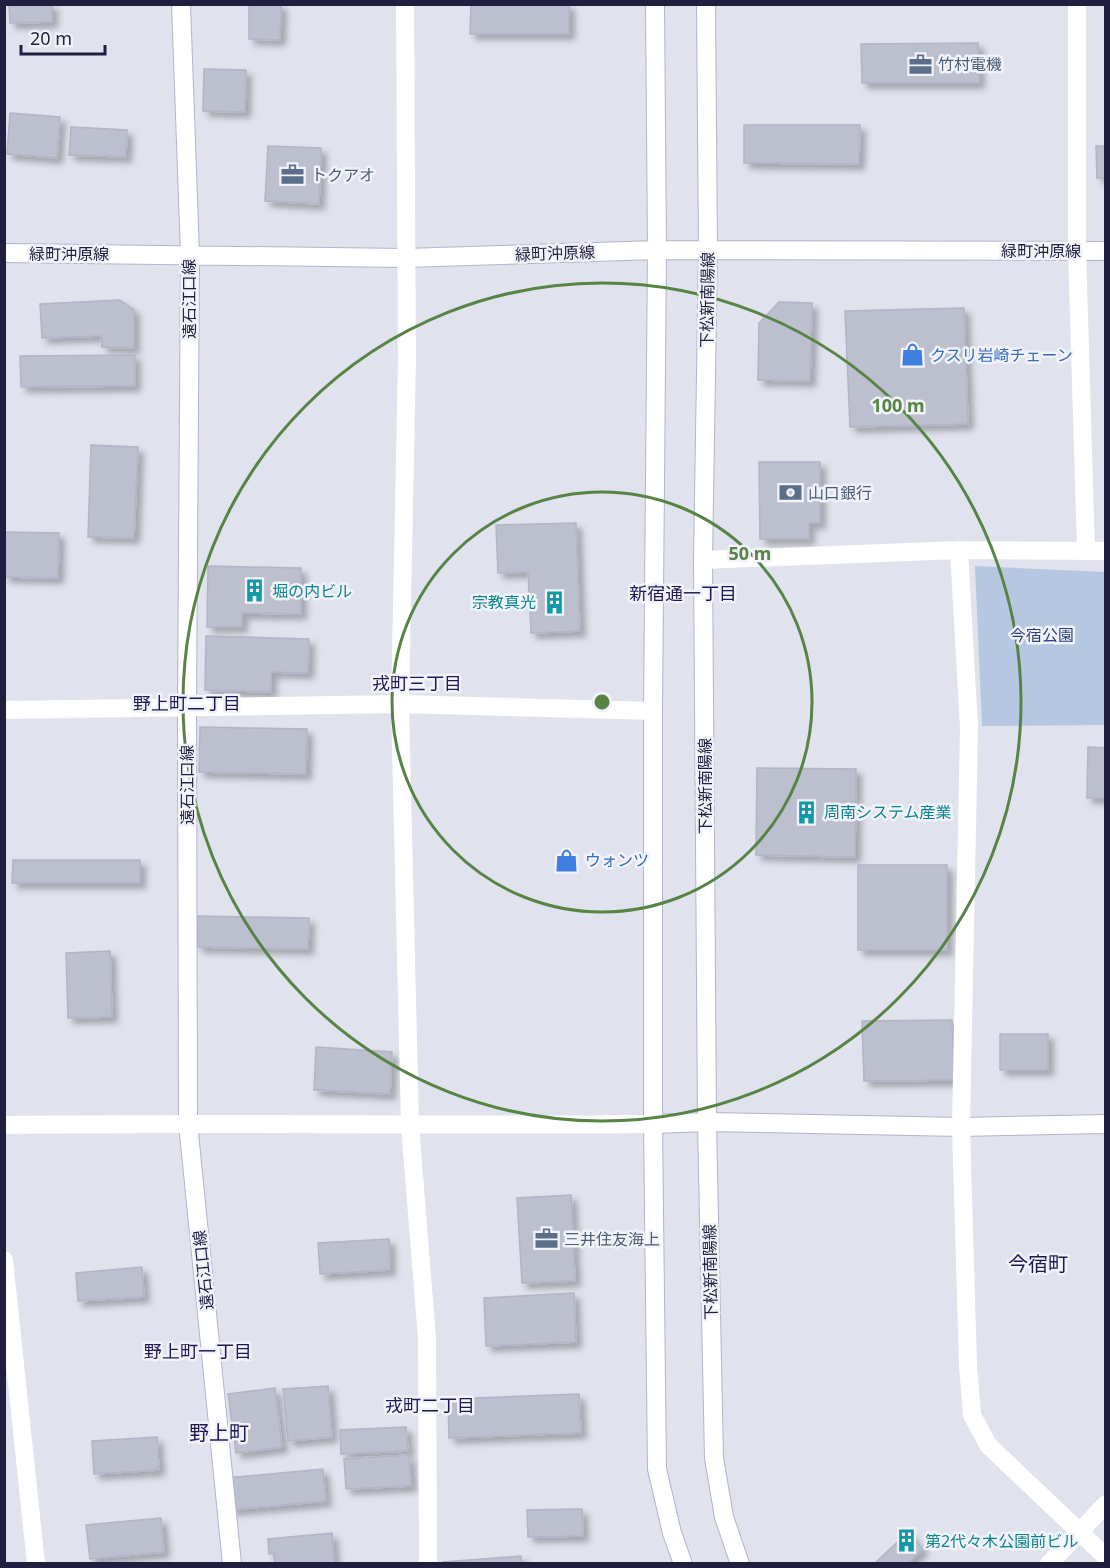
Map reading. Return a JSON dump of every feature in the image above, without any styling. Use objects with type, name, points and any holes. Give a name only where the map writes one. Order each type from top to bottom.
[{"type":"street","name":"遠石江口線","points":[[181,4],[190,254],[187,707],[188,1123],[232,1563]]},
{"type":"street","points":[[405,4],[407,358],[400,704],[410,1126],[427,1338],[428,1563]]},
{"type":"street","points":[[655,4],[657,250],[653,711],[653,1124],[657,1470],[672,1533],[683,1563]]},
{"type":"street","name":"下松新南陽線","points":[[706,4],[708,251],[703,560],[707,1122],[714,1458],[724,1517],[740,1563]]},
{"type":"street","points":[[1077,4],[1077,250],[1086,550]]},
{"type":"street","name":"緑町沖原線","points":[[4,253],[405,258],[657,250],[1106,251]]},
{"type":"street","points":[[959,550],[969,728],[961,1127],[968,1365],[972,1415],[988,1445],[1106,1557]]},
{"type":"street","points":[[703,560],[959,550],[1106,551]]},
{"type":"street","points":[[4,710],[400,704],[653,711]]},
{"type":"street","points":[[4,1125],[188,1123],[410,1126],[707,1122],[961,1127],[1106,1124]]},
{"type":"street","points":[[4,1260],[36,1563]]},
{"type":"street","points":[[1049,1563],[1106,1504]]},
{"type":"green space","name":"今宿公園","points":[[975,566],[1105,572],[1105,725],[982,726]]},
{"type":"building","points":[[9,4],[52,4],[52,22],[10,23]]},
{"type":"building","points":[[249,4],[281,4],[280,40],[249,39]]},
{"type":"building","points":[[471,4],[569,4],[569,34],[470,34]]},
{"type":"building","name":"竹村電機","points":[[978,43],[979,83],[862,83],[861,44]]},
{"type":"building","points":[[204,69],[246,70],[245,112],[203,111]]},
{"type":"building","points":[[10,113],[60,117],[57,158],[7,154]]},
{"type":"building","points":[[744,125],[860,125],[859,164],[744,163]]},
{"type":"building","points":[[71,127],[127,130],[126,157],[69,155]]},
{"type":"building","name":"トクアオ","points":[[268,146],[321,148],[319,204],[265,201]]},
{"type":"building","points":[[1096,146],[1106,146],[1106,178],[1097,178]]},
{"type":"building","points":[[120,300],[134,310],[134,348],[102,347],[101,336],[42,338],[40,304]]},
{"type":"building","points":[[779,302],[812,303],[810,381],[758,380],[759,323]]},
{"type":"building","points":[[964,308],[968,424],[850,427],[845,311]]},
{"type":"building","points":[[135,355],[135,386],[21,387],[20,356]]},
{"type":"building","points":[[91,445],[138,447],[134,538],[88,537]]},
{"type":"building","name":"山口銀行","points":[[759,462],[820,462],[820,523],[809,523],[809,539],[760,539]]},
{"type":"building","name":"宗教真光","points":[[576,523],[580,631],[531,633],[528,572],[498,573],[496,525]]},
{"type":"building","points":[[4,532],[59,533],[58,578],[4,577]]},
{"type":"building","name":"堀の内ビル","points":[[208,566],[301,568],[301,614],[242,613],[242,627],[207,627]]},
{"type":"building","points":[[206,636],[309,639],[308,673],[271,672],[271,692],[205,690]]},
{"type":"building","points":[[200,727],[307,729],[306,774],[199,772]]},
{"type":"building","points":[[1088,747],[1106,748],[1106,798],[1087,798]]},
{"type":"building","name":"周南システム産業","points":[[757,768],[856,769],[855,857],[756,855]]},
{"type":"building","points":[[13,860],[140,860],[140,883],[12,883]]},
{"type":"building","points":[[858,865],[947,865],[947,950],[858,950]]},
{"type":"building","points":[[197,916],[309,918],[308,949],[197,947]]},
{"type":"building","points":[[110,951],[112,1017],[68,1018],[66,953]]},
{"type":"building","points":[[952,1020],[954,1080],[864,1081],[862,1021]]},
{"type":"building","points":[[1000,1034],[1048,1034],[1048,1070],[1000,1070]]},
{"type":"building","points":[[316,1047],[392,1052],[390,1094],[314,1090]]},
{"type":"building","name":"三井住友海上","points":[[571,1195],[575,1281],[522,1283],[517,1198]]},
{"type":"building","points":[[389,1239],[390,1270],[320,1274],[318,1243]]},
{"type":"building","points":[[142,1267],[144,1297],[78,1301],[76,1273]]},
{"type":"building","points":[[574,1293],[576,1342],[486,1346],[484,1298]]},
{"type":"building","points":[[328,1386],[332,1437],[288,1441],[283,1389]]},
{"type":"building","points":[[275,1388],[282,1447],[236,1453],[228,1394]]},
{"type":"building","points":[[579,1394],[581,1433],[449,1438],[448,1399]]},
{"type":"building","points":[[406,1427],[408,1451],[341,1454],[340,1430]]},
{"type":"building","points":[[157,1437],[159,1470],[94,1474],[92,1441]]},
{"type":"building","points":[[409,1455],[411,1486],[346,1489],[344,1459]]},
{"type":"building","points":[[323,1469],[326,1501],[230,1510],[226,1478]]},
{"type":"building","points":[[582,1509],[583,1536],[528,1537],[527,1510]]},
{"type":"building","points":[[161,1518],[164,1552],[90,1559],[86,1525]]},
{"type":"building","name":"第2代々木公園前ビル","points":[[908,1532],[923,1549],[907,1564],[874,1564]]},
{"type":"building","points":[[332,1533],[334,1564],[275,1564],[274,1553],[269,1554],[268,1539]]},
{"type":"building","points":[[521,1556],[522,1564],[442,1562]]},
{"type":"place","name":"竹村電機","points":[[920,64]]},
{"type":"place","name":"トクアオ","points":[[293,175]]},
{"type":"place","name":"クスリ岩崎チェーン","points":[[912,355]]},
{"type":"place","name":"山口銀行","points":[[790,493]]},
{"type":"place","name":"堀の内ビル","points":[[254,591]]},
{"type":"place","name":"宗教真光","points":[[554,602]]},
{"type":"place","name":"周南システム産業","points":[[806,812]]},
{"type":"place","name":"ウォンツ","points":[[567,860]]},
{"type":"place","name":"三井住友海上","points":[[546,1239]]},
{"type":"place","name":"第2代々木公園前ビル","points":[[907,1541]]},
{"type":"district","name":"新宿通一丁目","points":[[683,593]]},
{"type":"district","name":"戎町三丁目","points":[[417,683]]},
{"type":"district","name":"野上町二丁目","points":[[187,703]]},
{"type":"district","name":"今宿町","points":[[1038,1263]]},
{"type":"district","name":"野上町一丁目","points":[[198,1351]]},
{"type":"district","name":"戎町二丁目","points":[[430,1405]]},
{"type":"district","name":"野上町","points":[[219,1432]]}]
